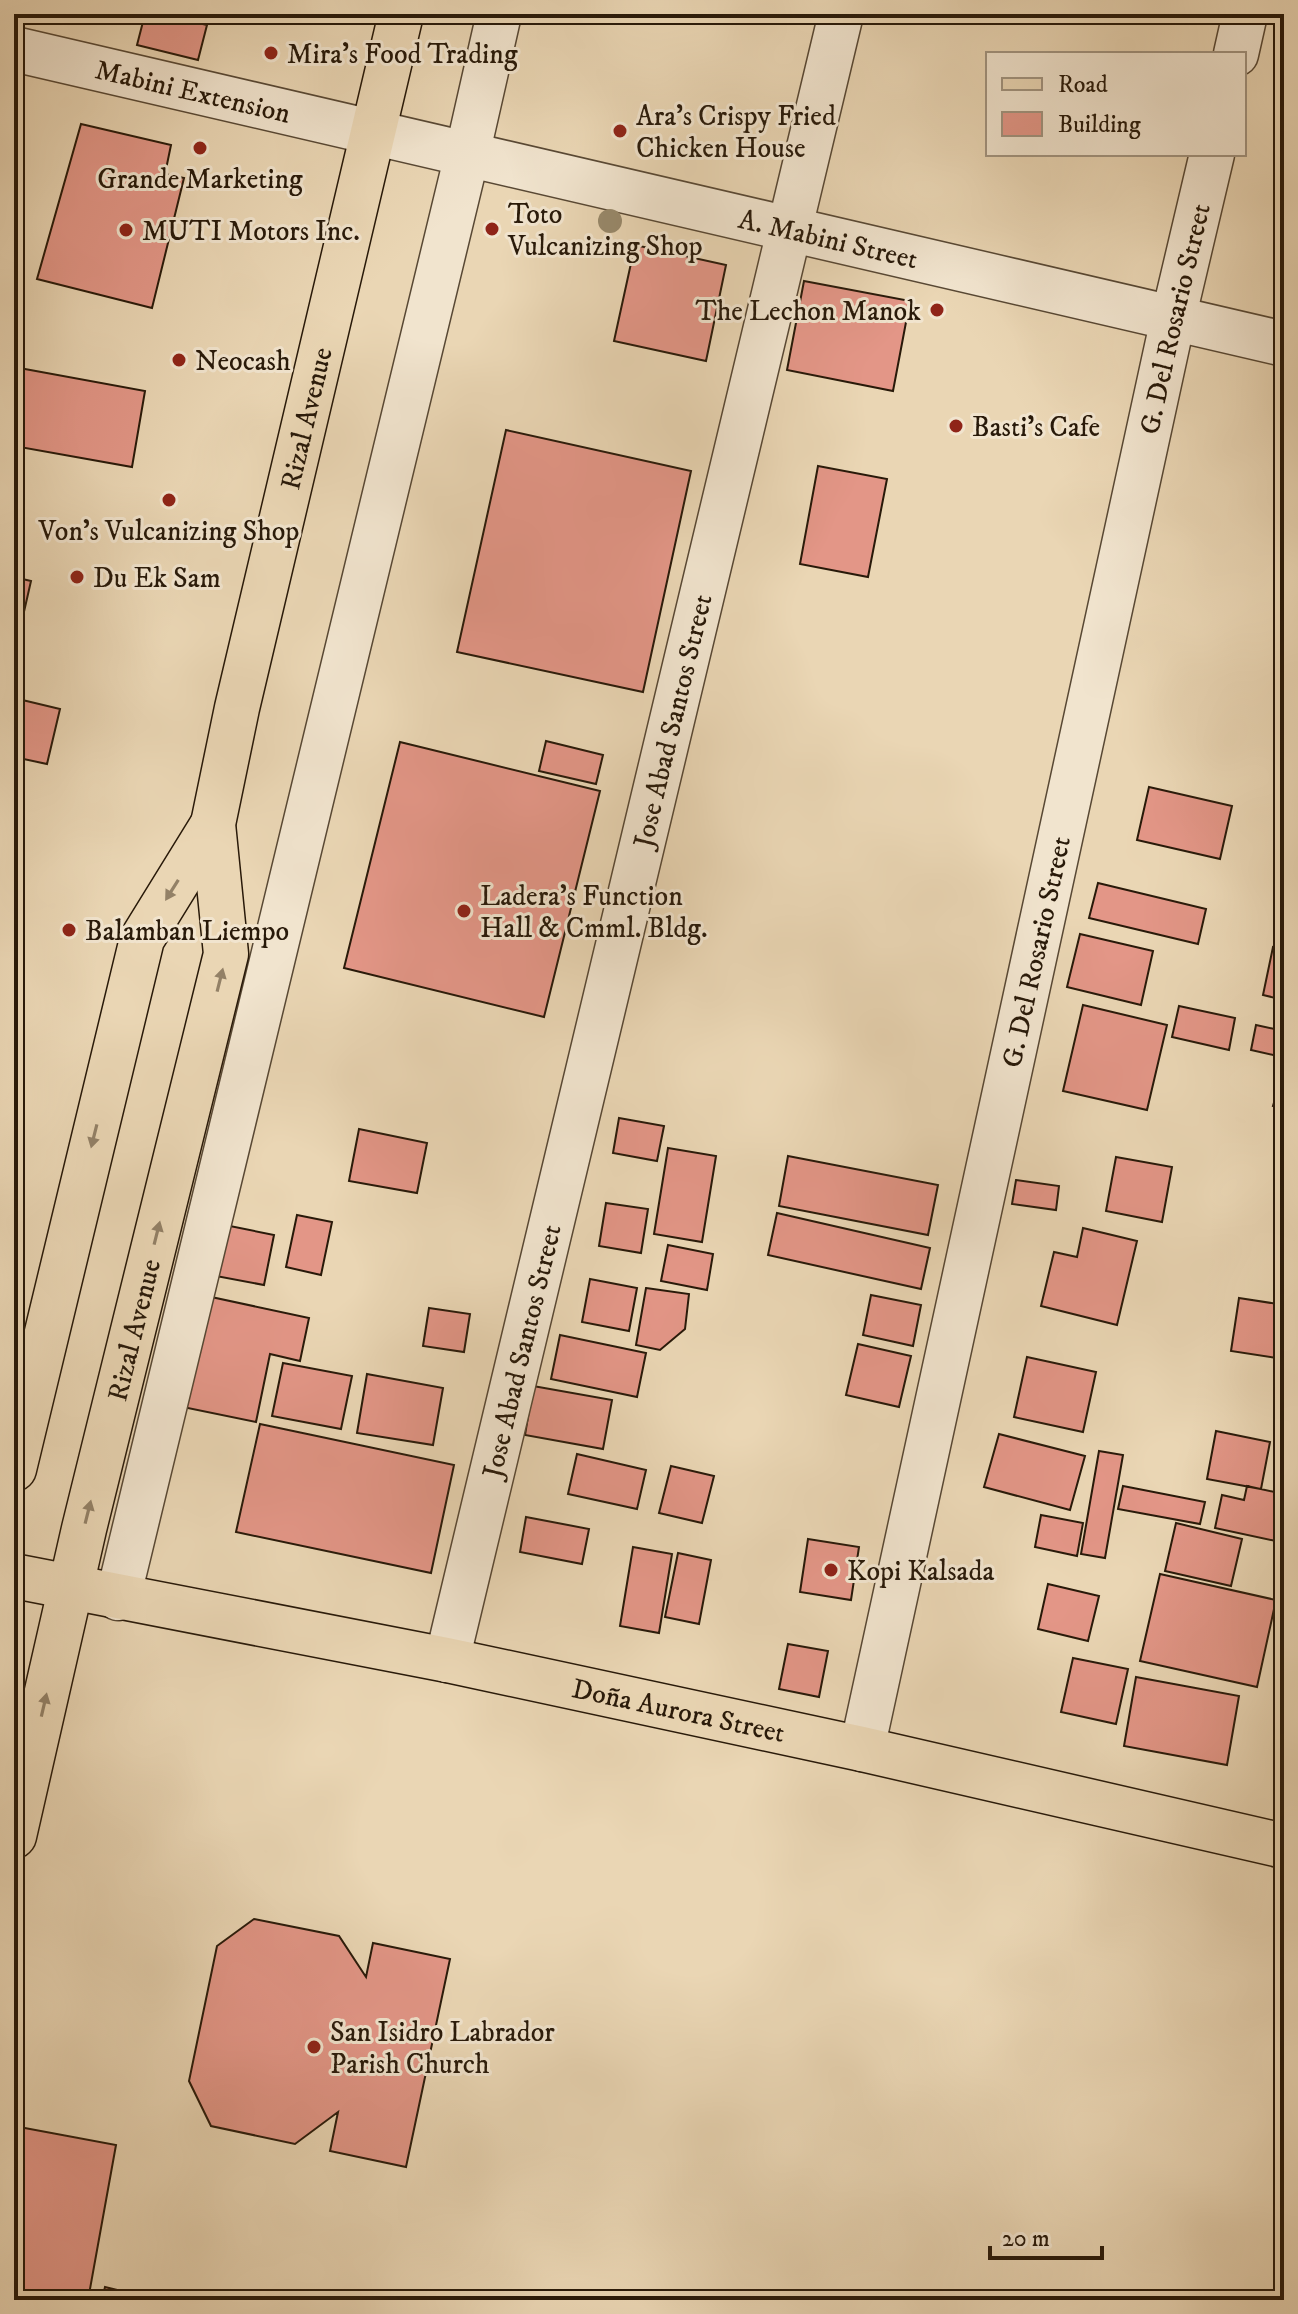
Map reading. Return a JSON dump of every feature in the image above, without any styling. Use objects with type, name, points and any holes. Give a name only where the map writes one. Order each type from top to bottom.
[{"type":"main road","name":"Rizal Avenue","points":[[14,1836],[71,1588],[226,954],[213,824],[401,14]]},
{"type":"main road","name":"Rizal Avenue","points":[[14,1469],[142,939],[213,824]]},
{"type":"main road","name":"Doña Aurora Street","points":[[14,1576],[447,1660],[1283,1842]]},
{"type":"street","points":[[118,1598],[499,14]]},
{"type":"street","name":"Jose Abad Santos Street","points":[[447,1660],[841,14]]},
{"type":"street","points":[[1236,52],[1245,14]]},
{"type":"street","name":"Mabini Extension","points":[[14,49],[373,133]]},
{"type":"street","name":"A. Mabini Street","points":[[373,133],[1284,344]]},
{"type":"street","name":"G. Del Rosario Street","points":[[862,1749],[1173,319],[1212,156]]},
{"type":"building","points":[[145,14],[160,14],[207,25],[198,60],[137,45]]},
{"type":"building","points":[[81,124],[171,145],[165,174],[184,178],[152,308],[37,279]]},
{"type":"building","points":[[635,245],[726,265],[706,361],[614,341]]},
{"type":"building","points":[[804,281],[910,301],[893,391],[787,370]]},
{"type":"building","points":[[14,367],[145,391],[132,467],[14,446]]},
{"type":"building","points":[[506,430],[691,471],[643,692],[457,652]]},
{"type":"building","points":[[818,466],[887,479],[868,577],[800,564]]},
{"type":"building","points":[[14,577],[31,581],[21,625],[14,624]]},
{"type":"building","points":[[14,698],[60,709],[47,764],[14,757]]},
{"type":"building","points":[[546,741],[603,755],[596,784],[539,771]]},
{"type":"building","name":"Ladera's Function Hall & Cmml. Bldg.","points":[[400,742],[600,791],[544,1017],[344,968]]},
{"type":"building","points":[[14,761],[23,763],[14,806]]},
{"type":"building","points":[[1149,787],[1232,806],[1220,859],[1137,840]]},
{"type":"building","points":[[1098,883],[1206,909],[1198,944],[1089,918]]},
{"type":"building","points":[[1080,934],[1153,951],[1141,1005],[1067,987]]},
{"type":"building","points":[[1273,947],[1284,950],[1284,1000],[1263,995]]},
{"type":"building","points":[[1083,1005],[1167,1025],[1147,1110],[1063,1091]]},
{"type":"building","points":[[1179,1006],[1235,1018],[1229,1050],[1172,1037]]},
{"type":"building","points":[[1256,1025],[1284,1031],[1282,1057],[1251,1050]]},
{"type":"building","points":[[1284,1069],[1284,1108],[1273,1106]]},
{"type":"building","points":[[619,1118],[664,1126],[657,1161],[613,1153]]},
{"type":"building","points":[[359,1129],[427,1143],[417,1193],[349,1181]]},
{"type":"building","points":[[668,1148],[716,1156],[702,1242],[654,1234]]},
{"type":"building","points":[[788,1156],[938,1185],[928,1235],[779,1206]]},
{"type":"building","points":[[1116,1157],[1172,1167],[1162,1222],[1106,1211]]},
{"type":"building","points":[[1016,1180],[1059,1186],[1056,1210],[1012,1204]]},
{"type":"building","points":[[606,1203],[648,1209],[641,1253],[599,1246]]},
{"type":"building","points":[[777,1213],[930,1248],[921,1289],[768,1255]]},
{"type":"building","points":[[297,1215],[332,1222],[321,1275],[286,1267]]},
{"type":"building","points":[[210,1222],[274,1235],[264,1285],[200,1273]]},
{"type":"building","points":[[1083,1228],[1137,1241],[1117,1325],[1041,1306],[1054,1252],[1077,1257]]},
{"type":"building","points":[[668,1245],[713,1254],[707,1290],[661,1281]]},
{"type":"building","points":[[590,1279],[637,1288],[629,1331],[582,1322]]},
{"type":"building","points":[[646,1288],[689,1294],[685,1329],[660,1350],[636,1345]]},
{"type":"building","points":[[202,1295],[309,1318],[300,1361],[270,1354],[256,1422],[178,1406]]},
{"type":"building","points":[[871,1295],[921,1305],[913,1346],[863,1335]]},
{"type":"building","points":[[1239,1298],[1284,1305],[1284,1359],[1231,1351]]},
{"type":"building","points":[[429,1308],[470,1314],[464,1352],[423,1346]]},
{"type":"building","points":[[560,1335],[646,1353],[637,1397],[551,1379]]},
{"type":"building","points":[[858,1344],[911,1356],[899,1407],[846,1395]]},
{"type":"building","points":[[1027,1357],[1096,1372],[1083,1432],[1014,1417]]},
{"type":"building","points":[[283,1363],[352,1376],[341,1429],[272,1416]]},
{"type":"building","points":[[367,1374],[443,1388],[433,1445],[357,1433]]},
{"type":"building","points":[[533,1386],[612,1400],[603,1449],[525,1435]]},
{"type":"building","points":[[260,1424],[454,1465],[431,1573],[236,1532]]},
{"type":"building","points":[[1216,1431],[1270,1442],[1261,1489],[1207,1479]]},
{"type":"building","points":[[999,1434],[1085,1456],[1070,1510],[984,1487]]},
{"type":"building","points":[[1099,1451],[1123,1455],[1105,1558],[1081,1554]]},
{"type":"building","points":[[577,1454],[646,1470],[637,1509],[568,1494]]},
{"type":"building","points":[[671,1466],[714,1476],[702,1523],[659,1513]]},
{"type":"building","points":[[1123,1486],[1205,1502],[1200,1524],[1118,1509]]},
{"type":"building","points":[[1247,1486],[1284,1494],[1276,1541],[1215,1528],[1222,1495],[1244,1500]]},
{"type":"building","points":[[1041,1515],[1083,1523],[1077,1556],[1035,1547]]},
{"type":"building","points":[[526,1517],[589,1529],[582,1564],[520,1552]]},
{"type":"building","points":[[1176,1523],[1242,1539],[1231,1586],[1165,1571]]},
{"type":"building","points":[[808,1539],[859,1547],[851,1600],[800,1592]]},
{"type":"building","points":[[633,1547],[672,1554],[659,1633],[620,1626]]},
{"type":"building","points":[[678,1553],[711,1560],[699,1624],[665,1617]]},
{"type":"building","points":[[1160,1574],[1276,1600],[1257,1687],[1140,1661]]},
{"type":"building","points":[[1048,1584],[1099,1596],[1088,1641],[1038,1629]]},
{"type":"building","points":[[788,1644],[828,1651],[819,1697],[779,1689]]},
{"type":"building","points":[[1073,1658],[1128,1669],[1116,1724],[1061,1712]]},
{"type":"building","points":[[1136,1677],[1239,1696],[1227,1765],[1124,1746]]},
{"type":"building","name":"San Isidro Labrador Parish Church","points":[[254,1919],[339,1936],[366,1977],[373,1943],[450,1959],[406,2167],[330,2151],[338,2112],[295,2144],[211,2126],[189,2081],[217,1946]]},
{"type":"building","points":[[14,2126],[116,2145],[88,2300],[14,2300]]},
{"type":"building","points":[[105,2287],[158,2300],[102,2300]]},
{"type":"place","name":"Mira's Food Trading","points":[[271,53]]},
{"type":"place","name":"Ara's Crispy Fried Chicken House","points":[[620,131]]},
{"type":"place","name":"Grande Marketing","points":[[200,148]]},
{"type":"place","name":"Toto Vulcanizing Shop","points":[[492,229]]},
{"type":"place","name":"MUTI Motors Inc.","points":[[126,230]]},
{"type":"place","name":"The Lechon Manok","points":[[937,310]]},
{"type":"place","name":"Neocash","points":[[179,360]]},
{"type":"place","name":"Basti's Cafe","points":[[956,426]]},
{"type":"place","name":"Von's Vulcanizing Shop","points":[[169,500]]},
{"type":"place","name":"Du Ek Sam","points":[[77,577]]},
{"type":"place","name":"Ladera's Function Hall & Cmml. Bldg.","points":[[464,911]]},
{"type":"place","name":"Balamban Liempo","points":[[69,930]]},
{"type":"place","name":"Kopi Kalsada","points":[[831,1570]]},
{"type":"place","name":"San Isidro Labrador Parish Church","points":[[314,2047]]}]
